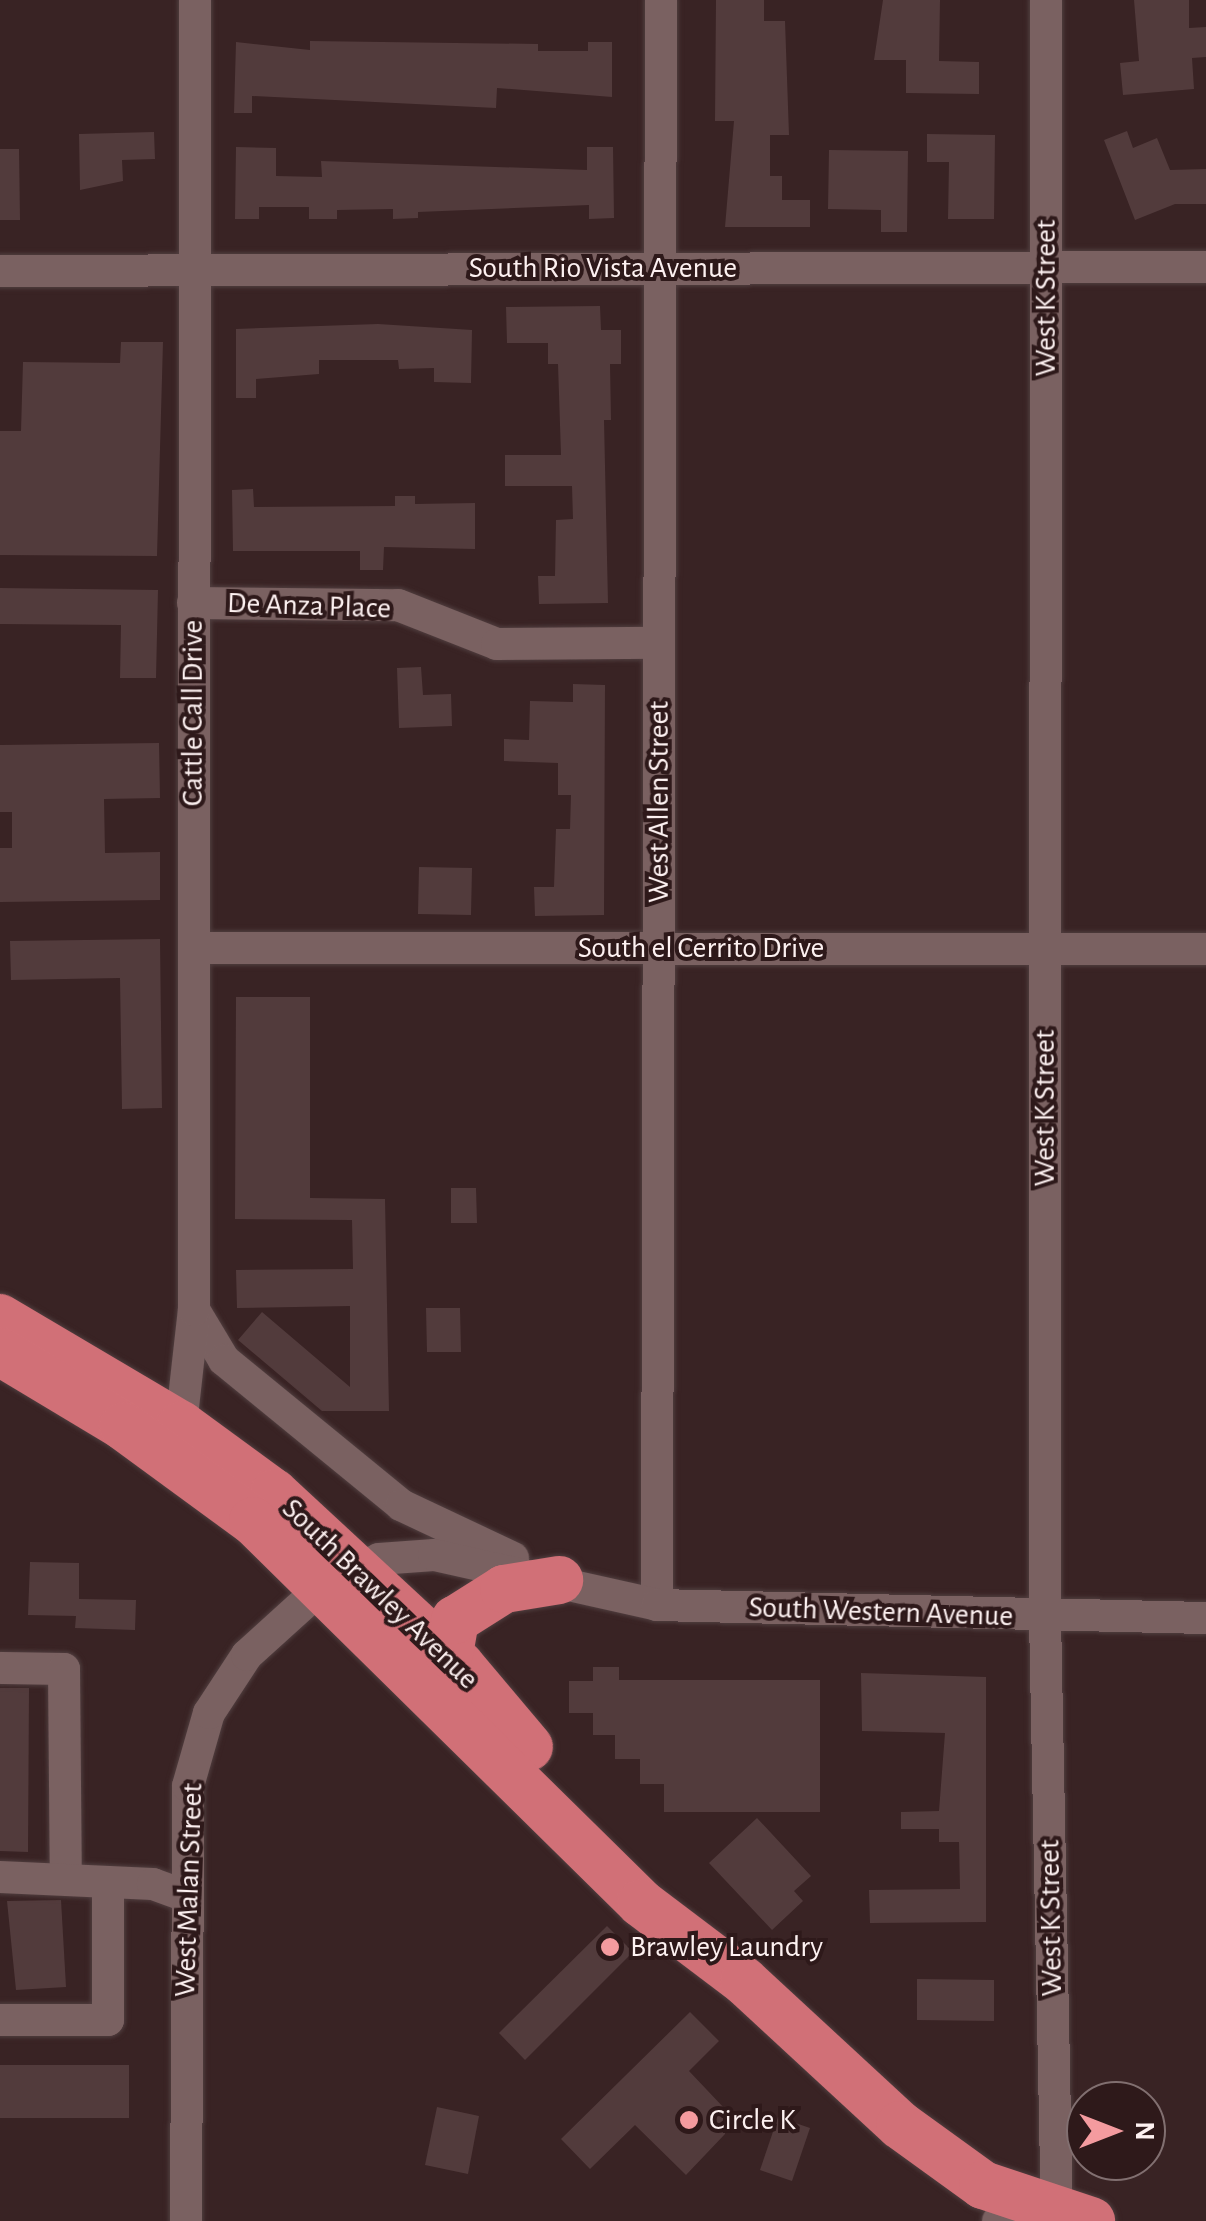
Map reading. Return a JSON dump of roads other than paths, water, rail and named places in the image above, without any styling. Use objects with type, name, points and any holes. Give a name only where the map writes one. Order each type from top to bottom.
[{"type":"highway","name":"South Brawley Avenue","points":[[0,1318],[181,1424],[340,1576],[641,1903],[744,1982],[900,2125],[983,2185],[1069,2219]]},
{"type":"highway","name":"South Brawley Avenue","points":[[0,1352],[123,1426],[252,1521],[340,1576],[449,1654],[744,1982]]},
{"type":"highway","points":[[449,1654],[455,1620],[504,1589],[560,1580]]},
{"type":"street","name":"Cattle Call Drive","points":[[181,1424],[194,1310],[195,0]]},
{"type":"street","name":"West Allen Street","points":[[657,1605],[661,0]]},
{"type":"street","name":"West K Street","points":[[1046,0],[1045,1617],[1069,2219]]},
{"type":"street","name":"South Rio Vista Avenue","points":[[0,272],[1206,267]]},
{"type":"street","name":"De Anza Place","points":[[192,603],[398,605],[498,644],[659,643]]},
{"type":"street","name":"South el Cerrito Drive","points":[[195,948],[1206,949]]},
{"type":"street","name":"South Western Avenue","points":[[194,1310],[224,1360],[401,1505],[560,1580]]},
{"type":"street","name":"South Western Avenue","points":[[340,1576],[434,1555],[560,1580],[657,1605],[1206,1618]]},
{"type":"street","name":"West Malan Street","points":[[186,2221],[188,1786],[209,1713],[248,1654],[340,1576]]},
{"type":"street","points":[[0,1668],[64,1668],[66,1879]]},
{"type":"street","points":[[0,1877],[108,1882],[186,1896]]},
{"type":"street","points":[[0,2020],[108,2020],[108,1882]]},
{"type":"street","points":[[998,2221],[1069,2219]]},
{"type":"place","name":"Brawley Laundry","points":[[610,1947]]},
{"type":"place","name":"Circle K","points":[[689,2120]]}]
